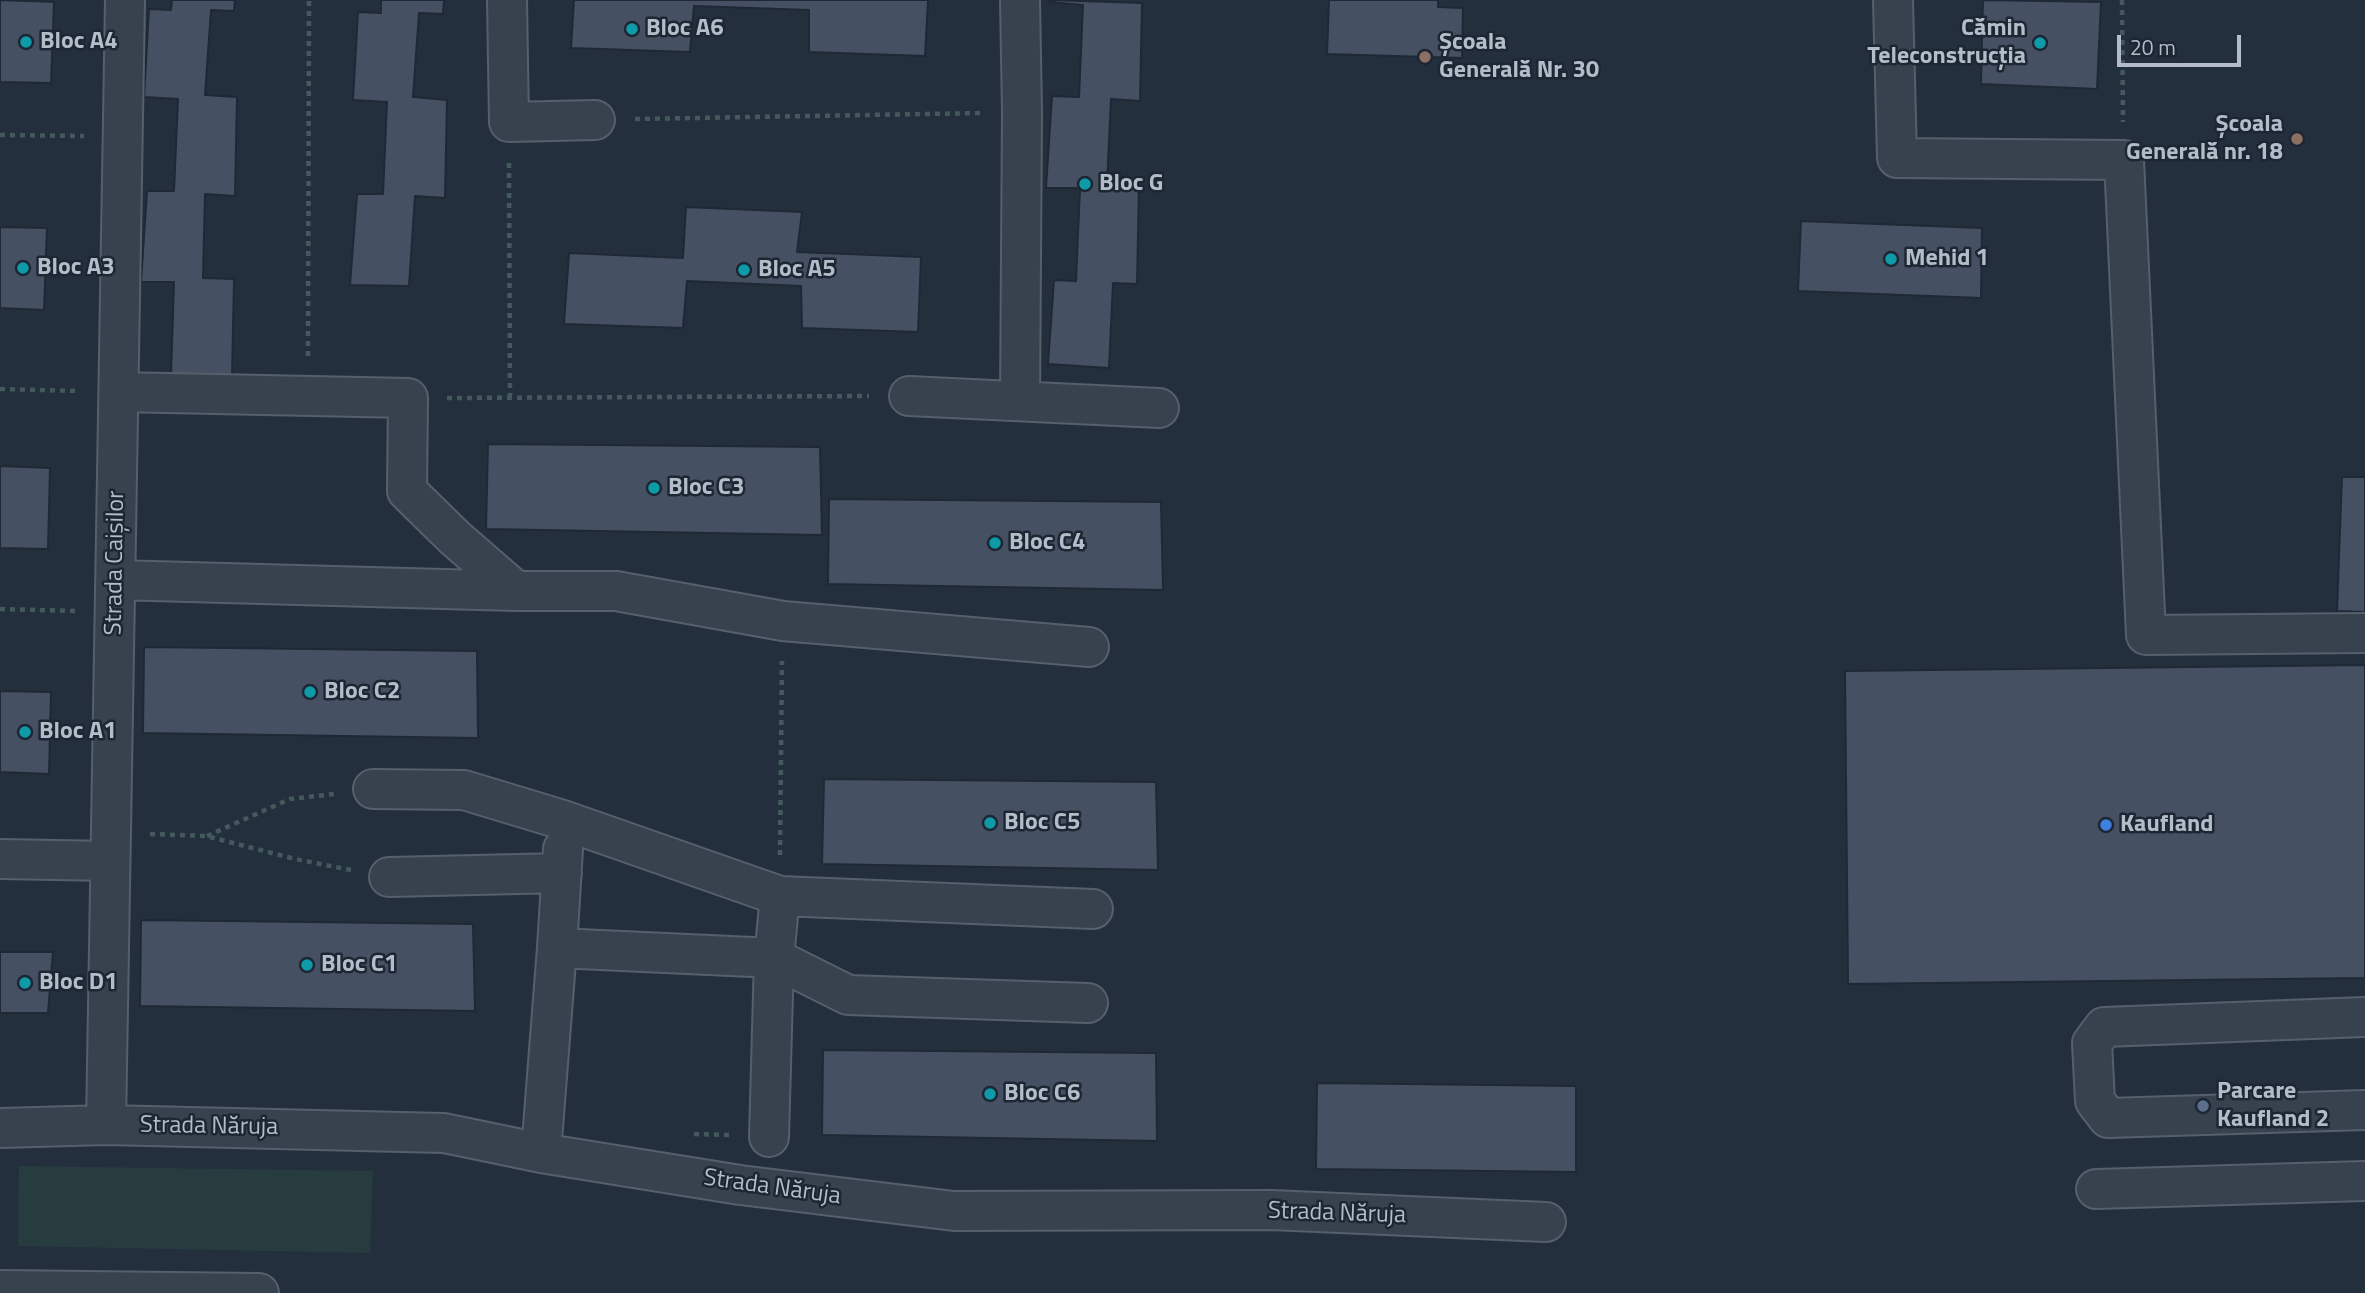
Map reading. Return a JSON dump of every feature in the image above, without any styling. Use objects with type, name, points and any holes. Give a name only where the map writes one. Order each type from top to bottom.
[{"type":"street","name":"Strada Caișilor","points":[[106,1125],[125,0]]},
{"type":"street","points":[[508,0],[509,122],[596,120]]},
{"type":"street","points":[[1020,0],[1020,400]]},
{"type":"street","points":[[1893,0],[1897,158],[2124,160],[2146,635],[2365,633]]},
{"type":"street","points":[[118,392],[408,398],[407,491],[455,538],[516,591]]},
{"type":"street","points":[[909,396],[1159,408]]},
{"type":"street","points":[[115,596],[616,591],[782,621],[1089,648]]},
{"type":"street","points":[[373,789],[464,790],[563,820],[780,896],[1093,909]]},
{"type":"street","points":[[541,1153],[562,873],[563,820]]},
{"type":"street","points":[[0,859],[111,847]]},
{"type":"street","points":[[389,877],[562,873]]},
{"type":"street","points":[[769,1137],[774,958],[780,896]]},
{"type":"street","points":[[557,948],[774,958],[848,995],[1088,1003]]},
{"type":"street","points":[[2365,1017],[2104,1027],[2092,1043],[2095,1101],[2108,1118],[2365,1110]]},
{"type":"street","name":"Strada Năruja","points":[[0,1128],[106,1125],[444,1133],[541,1153],[740,1185],[954,1211],[1271,1210],[1546,1222]]},
{"type":"street","points":[[2096,1189],[2365,1181]]},
{"type":"street","points":[[0,1290],[260,1293]]},
{"type":"path","points":[[308,397],[309,0]]},
{"type":"path","points":[[2122,0],[2124,160]]},
{"type":"path","points":[[596,120],[1022,112]]},
{"type":"path","points":[[509,122],[510,396]]},
{"type":"path","points":[[0,135],[123,137]]},
{"type":"path","points":[[0,389],[118,392]]},
{"type":"path","points":[[408,398],[909,396]]},
{"type":"path","points":[[0,609],[115,596]]},
{"type":"path","points":[[780,896],[782,621]]},
{"type":"path","points":[[111,847],[206,836],[290,799],[373,789]]},
{"type":"path","points":[[206,836],[295,859],[389,877]]},
{"type":"green space","points":[[19,1166],[373,1171],[370,1253],[18,1246]]},
{"type":"building","name":"Bloc A4","points":[[0,0],[54,2],[51,83],[0,82]]},
{"type":"building","points":[[172,0],[235,0],[234,11],[211,10],[205,95],[237,97],[235,196],[205,194],[203,278],[234,279],[232,378],[171,376],[174,282],[141,282],[147,191],[174,191],[178,99],[144,97],[149,9],[171,10]]},
{"type":"building","points":[[381,0],[444,0],[443,14],[419,13],[413,97],[447,100],[445,198],[415,196],[409,286],[350,285],[357,194],[383,194],[387,102],[353,100],[358,12],[381,13]]},
{"type":"building","name":"Bloc A6","points":[[574,0],[928,0],[925,56],[809,52],[809,10],[694,6],[690,52],[571,48]]},
{"type":"building","name":"Bloc G","points":[[1049,0],[1142,3],[1140,101],[1111,99],[1107,183],[1139,184],[1137,284],[1113,283],[1109,368],[1048,364],[1054,280],[1076,281],[1080,188],[1046,188],[1052,96],[1079,97],[1083,5]]},
{"type":"building","points":[[1329,0],[1438,0],[1438,7],[1463,8],[1462,58],[1327,54]]},
{"type":"building","name":"Cămin Teleconstrucția","points":[[1983,0],[2101,2],[2097,89],[1981,84]]},
{"type":"building","name":"Bloc A5","points":[[686,207],[802,212],[797,252],[921,257],[918,332],[802,328],[801,286],[687,281],[683,328],[564,324],[569,253],[683,258]]},
{"type":"building","name":"Mehid 1","points":[[1801,221],[1982,228],[1981,298],[1798,291]]},
{"type":"building","name":"Bloc A3","points":[[0,227],[47,228],[44,310],[0,308]]},
{"type":"building","name":"Bloc C3","points":[[488,444],[820,447],[822,535],[486,529]]},
{"type":"building","points":[[0,466],[50,468],[48,549],[0,548]]},
{"type":"building","points":[[2342,477],[2365,477],[2365,612],[2337,611]]},
{"type":"building","name":"Bloc C4","points":[[829,499],[1161,502],[1163,590],[828,584]]},
{"type":"building","name":"Bloc C2","points":[[144,647],[477,651],[478,738],[143,733]]},
{"type":"building","name":"Kaufland","points":[[2365,665],[2365,978],[1848,984],[1845,671]]},
{"type":"building","name":"Bloc A1","points":[[0,691],[51,692],[49,774],[0,772]]},
{"type":"building","name":"Bloc C5","points":[[824,779],[1156,782],[1158,870],[822,864]]},
{"type":"building","name":"Bloc C1","points":[[141,920],[473,924],[475,1011],[140,1006]]},
{"type":"building","name":"Bloc D1","points":[[0,952],[53,952],[48,1013],[0,1013]]},
{"type":"building","name":"Bloc C6","points":[[823,1050],[1156,1053],[1157,1141],[822,1135]]},
{"type":"building","points":[[1317,1083],[1576,1086],[1576,1172],[1316,1169]]},
{"type":"place","name":"Bloc A6","points":[[632,29]]},
{"type":"place","name":"Bloc A4","points":[[26,42]]},
{"type":"place","name":"Cămin Teleconstrucția","points":[[2040,43]]},
{"type":"place","name":"Școala Generală Nr. 30","points":[[1425,57]]},
{"type":"place","name":"Școala Generală nr. 18","points":[[2297,139]]},
{"type":"place","name":"Bloc G","points":[[1085,184]]},
{"type":"place","name":"Mehid 1","points":[[1891,259]]},
{"type":"place","name":"Bloc A3","points":[[23,268]]},
{"type":"place","name":"Bloc A5","points":[[744,270]]},
{"type":"place","name":"Bloc C3","points":[[654,488]]},
{"type":"place","name":"Bloc C4","points":[[995,543]]},
{"type":"place","name":"Bloc C2","points":[[310,692]]},
{"type":"place","name":"Bloc A1","points":[[25,732]]},
{"type":"place","name":"Bloc C5","points":[[990,823]]},
{"type":"place","name":"Kaufland","points":[[2106,825]]},
{"type":"place","name":"Bloc C1","points":[[307,965]]},
{"type":"place","name":"Bloc D1","points":[[25,983]]},
{"type":"place","name":"Bloc C6","points":[[990,1094]]},
{"type":"place","name":"Parcare Kaufland 2","points":[[2203,1106]]}]
